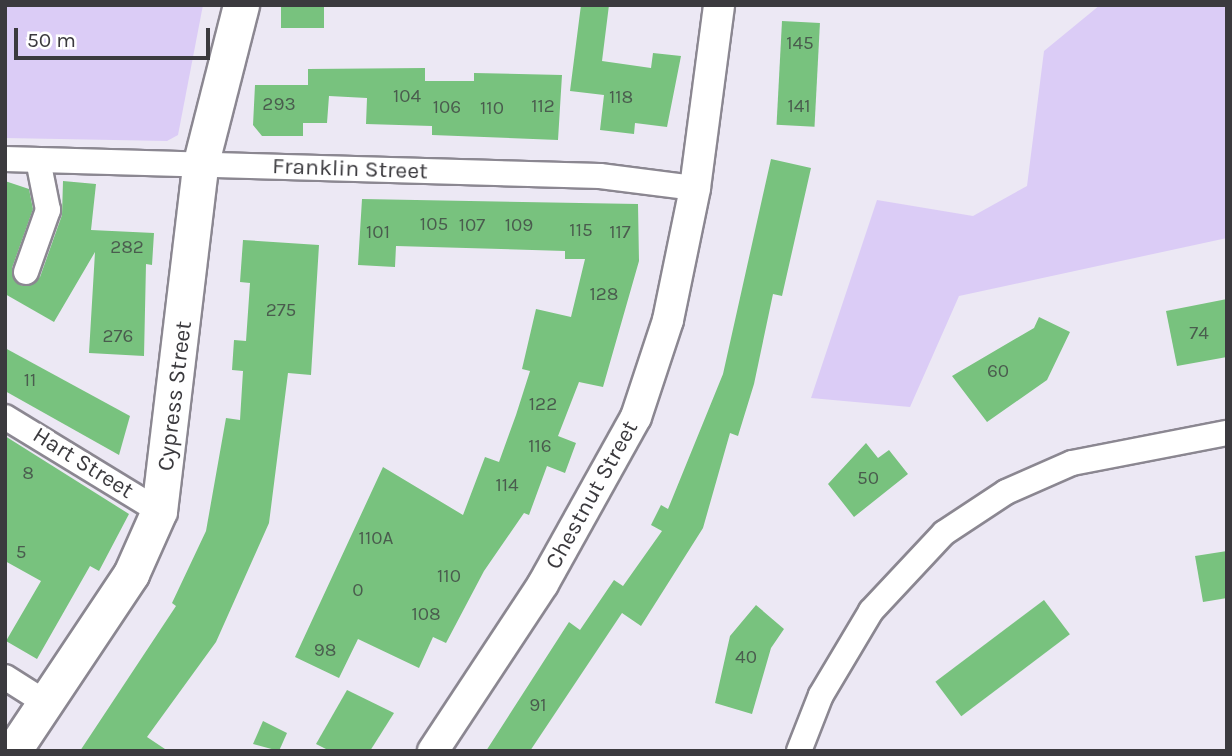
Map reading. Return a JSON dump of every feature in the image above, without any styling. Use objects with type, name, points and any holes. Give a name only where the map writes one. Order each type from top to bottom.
[{"type":"main road","name":"Cypress Street","points":[[13,751],[131,574],[159,511],[200,166],[241,5]]},
{"type":"street","name":"Chestnut Street","points":[[433,751],[543,584],[636,417],[668,320],[695,188],[719,5]]},
{"type":"street","name":"Franklin Street","points":[[5,159],[600,177],[695,188]]},
{"type":"street","points":[[26,272],[48,210],[38,160]]},
{"type":"street","name":"Hart Street","points":[[5,417],[159,511]]},
{"type":"street","points":[[799,751],[821,695],[871,611],[909,563],[944,533],[1006,492],[1072,463],[1227,433]]},
{"type":"street","points":[[5,677],[46,703]]},
{"type":"shaded area","points":[[5,5],[203,5],[178,135],[167,141],[5,138]]},
{"type":"shaded area","points":[[1100,5],[1227,5],[1227,238],[959,296],[910,407],[811,398],[877,200],[973,216],[1027,186],[1044,51]]},
{"type":"building","points":[[281,5],[324,5],[324,28],[281,28]]},
{"type":"building","points":[[581,5],[609,5],[602,61],[651,68],[653,53],[681,56],[667,127],[635,123],[634,134],[600,130],[604,95],[570,91]]},
{"type":"building","points":[[782,21],[820,23],[815,127],[777,125]]},
{"type":"building","points":[[425,68],[425,81],[474,81],[474,73],[562,75],[558,140],[432,135],[432,126],[366,124],[367,98],[329,96],[327,123],[303,123],[303,136],[262,136],[253,125],[255,85],[308,85],[308,69]]},
{"type":"building","points":[[771,159],[811,168],[782,296],[773,294],[754,384],[738,436],[730,433],[703,528],[641,626],[622,613],[530,751],[486,751],[569,622],[580,630],[614,580],[623,586],[662,531],[651,525],[661,505],[668,509],[723,374]]},
{"type":"building","points":[[5,181],[29,189],[33,209],[12,268],[22,286],[40,277],[62,215],[63,181],[96,184],[91,230],[154,233],[152,265],[146,264],[144,356],[89,353],[95,252],[54,322],[5,294]]},
{"type":"building","points":[[362,199],[638,204],[639,261],[603,387],[579,382],[558,436],[576,443],[565,473],[547,466],[529,515],[524,513],[484,571],[446,643],[433,637],[419,668],[358,639],[339,678],[295,657],[383,467],[463,515],[485,457],[499,462],[516,415],[530,371],[522,369],[536,309],[571,317],[585,259],[565,259],[565,251],[396,246],[395,267],[358,265]]},
{"type":"building","points":[[243,240],[319,245],[311,375],[288,373],[269,523],[216,642],[147,737],[168,751],[80,751],[176,606],[172,603],[206,531],[226,418],[240,420],[243,371],[232,370],[234,340],[246,341],[250,283],[240,282]]},
{"type":"building","points":[[1227,299],[1227,357],[1177,366],[1166,311]]},
{"type":"building","points":[[1039,317],[1070,332],[1047,380],[987,422],[952,376],[1034,328]]},
{"type":"building","points":[[5,348],[130,416],[119,455],[5,391]]},
{"type":"building","points":[[5,436],[129,514],[99,571],[90,566],[37,659],[6,641],[41,581],[5,561]]},
{"type":"building","points":[[866,443],[878,458],[889,450],[908,474],[854,517],[828,484]]},
{"type":"building","points":[[1227,551],[1227,598],[1203,602],[1195,556]]},
{"type":"building","points":[[1044,600],[1070,634],[961,716],[935,682]]},
{"type":"building","points":[[756,605],[784,629],[771,648],[752,714],[715,703],[730,636]]},
{"type":"building","points":[[347,690],[394,713],[370,751],[330,751],[316,744]]},
{"type":"building","points":[[263,721],[287,733],[279,751],[253,744]]}]
